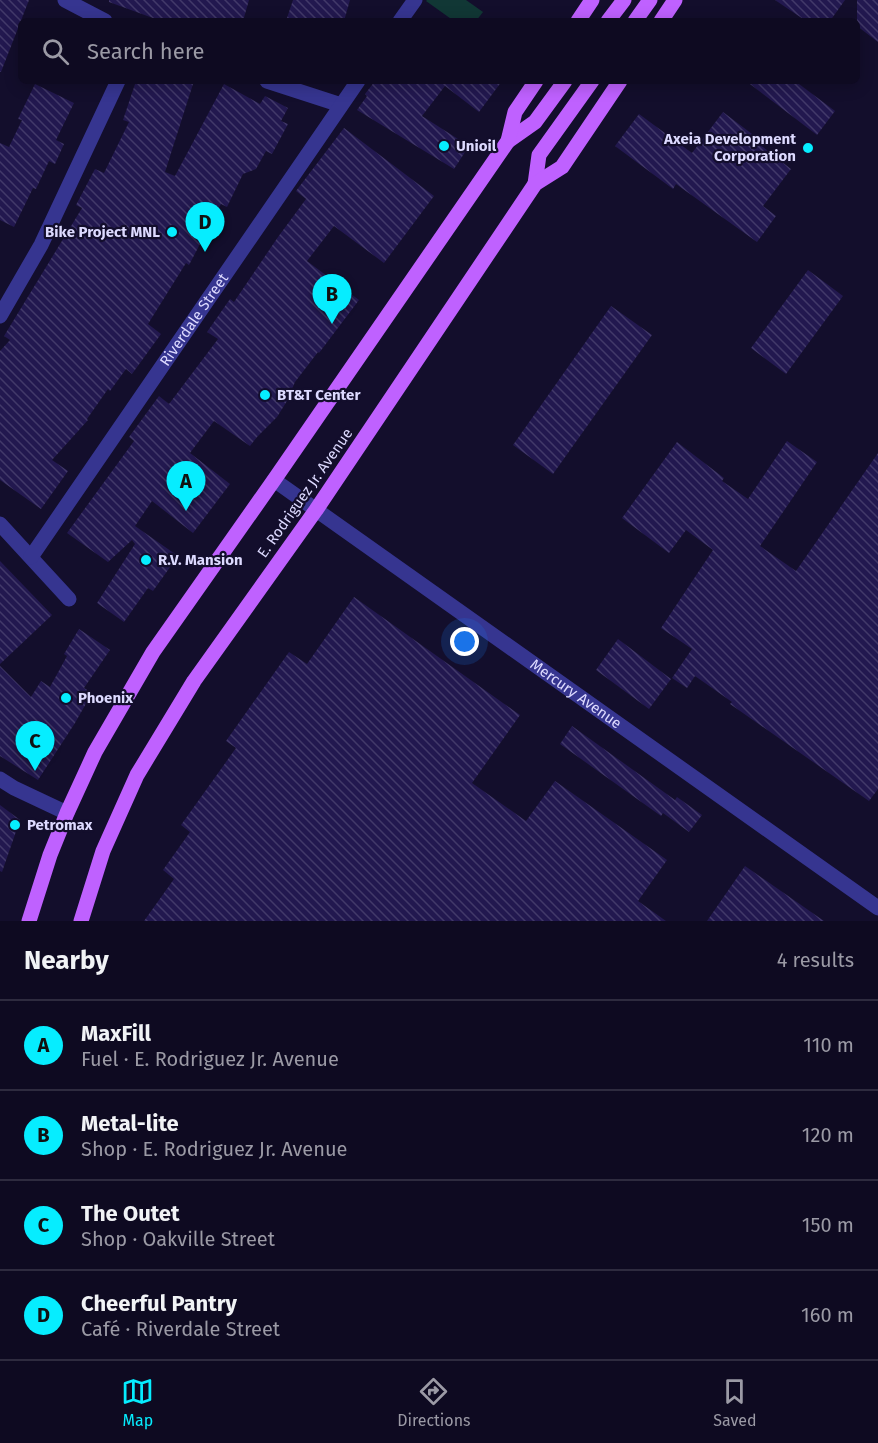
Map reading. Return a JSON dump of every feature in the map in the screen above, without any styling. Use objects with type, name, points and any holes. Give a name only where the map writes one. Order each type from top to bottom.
[{"type":"main road","points":[[580,18],[592,0]]},
{"type":"main road","points":[[610,18],[624,0]]},
{"type":"main road","points":[[637,18],[651,0]]},
{"type":"main road","points":[[663,18],[675,0]]},
{"type":"main road","points":[[29,921],[50,855],[67,813],[96,753],[153,651],[274,480],[507,141],[515,112],[534,84]]},
{"type":"main road","points":[[507,141],[535,122],[563,84]]},
{"type":"main road","points":[[535,184],[538,155],[590,84]]},
{"type":"main road","name":"E. Rodriguez Jr. Avenue","points":[[81,921],[103,851],[137,775],[194,681],[316,510],[535,184],[562,167],[618,84]]},
{"type":"street","points":[[65,0],[99,18]]},
{"type":"street","points":[[402,18],[415,0]]},
{"type":"street","points":[[0,316],[40,245],[117,84]]},
{"type":"street","points":[[276,84],[341,105]]},
{"type":"street","name":"Riverdale Street","points":[[31,557],[356,84]]},
{"type":"street","name":"Mercury Avenue","points":[[274,480],[878,908]]},
{"type":"street","points":[[0,524],[69,599]]},
{"type":"street","points":[[0,779],[14,789],[67,813]]},
{"type":"green space","points":[[466,0],[483,12],[478,18],[450,18],[426,1]]},
{"type":"building","points":[[0,0],[29,0],[22,18],[18,18],[18,28],[0,72]]},
{"type":"building","points":[[109,0],[249,0],[244,18],[153,18],[109,2]]},
{"type":"building","points":[[293,0],[350,0],[345,18],[287,18]]},
{"type":"building","points":[[775,0],[845,0],[832,18],[802,18]]},
{"type":"building","points":[[857,0],[878,0],[878,42],[860,28],[860,18],[857,18]]},
{"type":"building","points":[[35,84],[74,103],[56,140],[64,144],[55,164],[49,161],[14,227],[0,220],[0,143],[9,147],[22,120],[18,119]]},
{"type":"building","points":[[135,84],[193,84],[165,172],[175,176],[224,84],[260,104],[265,96],[288,108],[281,121],[288,124],[272,154],[266,151],[256,169],[243,174],[227,207],[221,204],[189,265],[186,263],[148,324],[161,334],[132,374],[126,369],[110,391],[108,389],[88,420],[52,460],[68,471],[41,509],[0,480],[0,351],[10,340],[4,336],[82,208],[76,205],[95,169],[104,173],[129,122],[123,120]]},
{"type":"building","points":[[373,84],[500,84],[479,112],[445,86],[422,116],[469,146],[454,169],[357,110],[367,96],[365,94]]},
{"type":"building","points":[[750,84],[799,84],[835,111],[817,135]]},
{"type":"building","points":[[723,112],[756,137],[754,140],[791,169],[763,206],[776,216],[757,242],[676,184],[673,189],[615,146],[639,114],[692,153]]},
{"type":"building","points":[[344,128],[434,196],[384,263],[334,226],[307,261],[359,300],[295,382],[277,417],[250,446],[214,421],[190,453],[230,484],[193,533],[152,501],[135,526],[178,556],[153,591],[148,588],[124,622],[97,603],[135,544],[132,540],[108,562],[67,533],[134,441],[129,437],[159,396],[169,404],[218,339],[207,332],[230,299],[234,302],[306,199],[296,191]]},
{"type":"building","points":[[808,270],[843,296],[786,374],[751,348]]},
{"type":"building","points":[[611,306],[652,335],[553,474],[513,445]]},
{"type":"building","points":[[787,441],[817,462],[760,546],[796,571],[878,453],[878,789],[869,801],[730,704],[732,702],[695,676],[687,688],[672,678],[692,649],[661,628],[713,550],[686,530],[669,553],[622,518],[677,442],[724,478],[722,481],[748,499]]},
{"type":"building","points":[[0,561],[52,615],[0,664]]},
{"type":"building","points":[[354,597],[520,715],[472,783],[526,821],[555,781],[667,860],[638,901],[666,921],[144,921],[174,879],[163,870],[190,832],[181,825],[236,748],[226,741],[289,652],[307,664]]},
{"type":"building","points":[[79,629],[110,650],[84,688],[92,693],[38,780],[0,756],[0,666],[31,697],[41,681],[50,687],[67,656],[64,654]]},
{"type":"building","points":[[618,639],[671,679],[649,709],[596,670]]},
{"type":"building","points":[[572,726],[675,800],[677,797],[702,815],[689,832],[663,813],[661,816],[560,744]]},
{"type":"building","points":[[0,805],[20,820],[2,872],[0,871]]},
{"type":"building","points":[[745,866],[824,921],[707,921]]},
{"type":"place","name":"Unioil","points":[[444,146]]},
{"type":"place","name":"Axeia Development Corporation","points":[[808,148]]},
{"type":"place","name":"Bike Project MNL","points":[[172,232]]},
{"type":"place","name":"Cheerful Pantry","points":[[205,252]]},
{"type":"place","name":"Metal-lite","points":[[332,324]]},
{"type":"place","name":"BT&T Center","points":[[265,395]]},
{"type":"place","name":"MaxFill","points":[[186,511]]},
{"type":"place","name":"R.V. Mansion","points":[[146,560]]},
{"type":"place","name":"Phoenix","points":[[66,698]]},
{"type":"place","name":"The Outet","points":[[35,771]]},
{"type":"place","name":"Petromax","points":[[15,825]]}]
